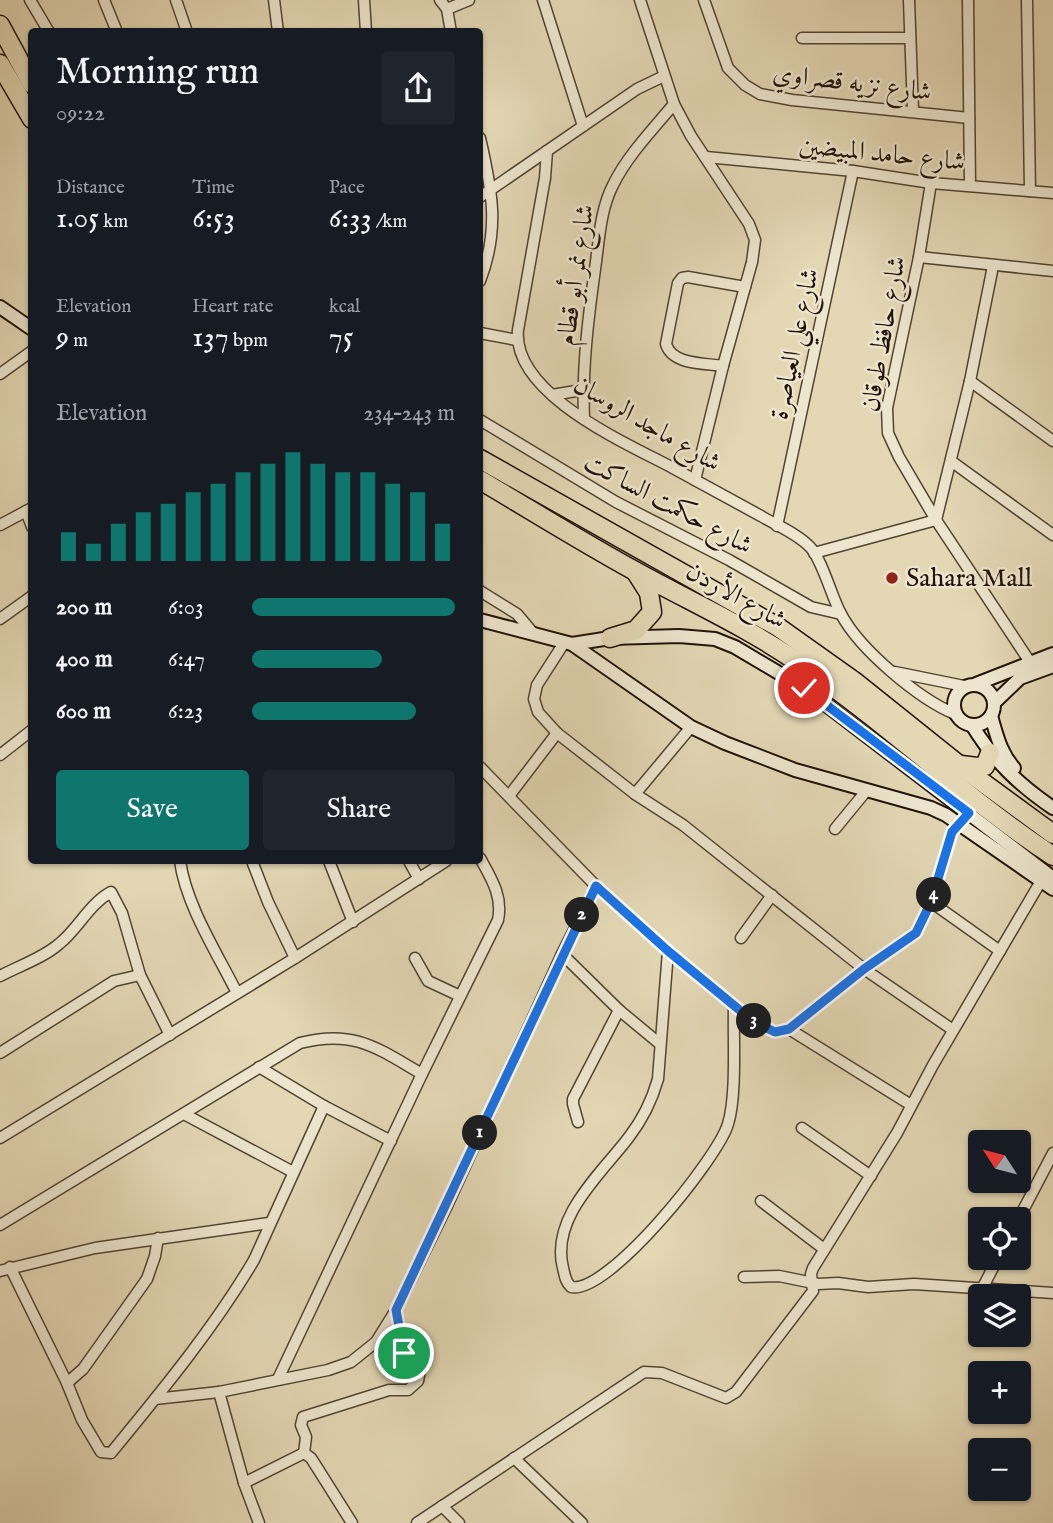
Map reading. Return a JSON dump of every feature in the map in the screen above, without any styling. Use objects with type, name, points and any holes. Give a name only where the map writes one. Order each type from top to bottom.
[{"type":"highway","points":[[0,25],[28,77]]},
{"type":"highway","points":[[0,64],[28,112]]},
{"type":"highway","name":"شارع الأردن","points":[[483,461],[778,627],[854,681],[959,765],[1053,834]]},
{"type":"highway","name":"شارع الأردن","points":[[483,482],[635,571],[741,627],[796,660],[983,806],[1053,856]]},
{"type":"highway","points":[[610,638],[636,630],[652,612],[649,593],[635,571]]},
{"type":"highway","points":[[959,765],[985,765],[990,753]]},
{"type":"street","points":[[30,0],[47,28]]},
{"type":"street","points":[[104,0],[115,28]]},
{"type":"street","points":[[176,0],[186,28]]},
{"type":"street","points":[[274,0],[278,28]]},
{"type":"street","points":[[364,0],[366,28]]},
{"type":"street","points":[[440,0],[447,9],[450,28]]},
{"type":"street","points":[[447,9],[469,0]]},
{"type":"street","points":[[543,0],[583,126]]},
{"type":"street","points":[[640,0],[674,104],[753,233],[754,248],[745,287],[695,480]]},
{"type":"street","name":"شارع نزيه قصراوي","points":[[704,0],[728,68],[745,85],[760,94],[792,100],[969,118]]},
{"type":"street","points":[[909,0],[913,111]]},
{"type":"street","points":[[968,0],[970,185]]},
{"type":"street","points":[[1027,0],[1030,191]]},
{"type":"street","points":[[802,38],[910,38]]},
{"type":"street","points":[[483,195],[637,89],[664,76]]},
{"type":"street","name":"شارع نمر أبو قطام","points":[[584,419],[582,390],[596,261],[608,196],[620,174],[674,104]]},
{"type":"street","points":[[483,150],[492,188],[491,244],[483,271]]},
{"type":"street","points":[[483,334],[517,340],[545,178],[547,151]]},
{"type":"street","name":"شارع حامد المبيضين","points":[[706,157],[853,171],[931,183],[1053,193]]},
{"type":"street","name":"شارع علي العياصرة","points":[[777,526],[853,171]]},
{"type":"street","name":"شارع حافظ طوقان","points":[[931,183],[919,257],[887,408],[888,433],[936,520],[1030,662]]},
{"type":"street","points":[[919,257],[1053,271]]},
{"type":"street","points":[[814,553],[936,520],[970,381],[993,266]]},
{"type":"street","points":[[723,366],[679,359],[668,351],[666,344],[677,285],[686,277],[745,287]]},
{"type":"street","points":[[0,307],[28,326]]},
{"type":"street","name":"شارع ماجد الروسان","points":[[517,340],[525,363],[552,395],[584,419],[801,540],[814,553],[841,614],[860,641],[891,671],[943,709],[955,714]]},
{"type":"street","points":[[0,374],[28,354]]},
{"type":"street","points":[[970,381],[1053,441]]},
{"type":"street","points":[[552,395],[582,390]]},
{"type":"street","name":"شارع حكمت الساكت","points":[[483,422],[605,495],[729,560],[811,607],[841,614]]},
{"type":"street","points":[[951,461],[1053,535]]},
{"type":"street","points":[[0,524],[28,510]]},
{"type":"street","points":[[483,593],[517,614],[533,633]]},
{"type":"street","points":[[0,619],[28,599]]},
{"type":"street","points":[[483,621],[568,643],[691,727],[760,757],[819,777],[931,808],[960,823],[1047,880]]},
{"type":"street","points":[[953,1031],[864,969],[683,825],[635,794],[557,733],[538,712],[534,699],[537,685],[568,643],[610,638],[679,636],[715,639],[735,647],[804,688],[969,813],[1047,880],[1053,889]]},
{"type":"street","points":[[1053,654],[959,690],[953,702],[955,714],[960,720],[972,725],[979,724],[1020,678],[1053,666]]},
{"type":"street","points":[[891,671],[988,690],[1004,757],[1018,772],[1053,799]]},
{"type":"street","points":[[972,725],[990,753],[1021,785],[1053,807]]},
{"type":"street","points":[[635,794],[691,727]]},
{"type":"street","points":[[0,755],[28,733]]},
{"type":"street","points":[[509,796],[557,733]]},
{"type":"street","points":[[483,770],[596,886],[668,951],[734,1006],[766,1028],[782,1032],[916,933],[931,902],[952,832],[969,813]]},
{"type":"street","points":[[835,829],[867,790]]},
{"type":"street","points":[[278,1379],[498,920],[500,901],[483,863]]},
{"type":"street","points":[[180,864],[191,900],[237,993]]},
{"type":"street","points":[[253,864],[295,958]]},
{"type":"street","points":[[330,864],[353,922]]},
{"type":"street","points":[[411,864],[419,879]]},
{"type":"street","points":[[0,1138],[295,958],[442,864]]},
{"type":"street","points":[[417,1523],[644,1372],[662,1373],[720,1397],[732,1396],[813,1291],[813,1268],[871,1176],[1000,950],[1047,880]]},
{"type":"street","points":[[155,1399],[219,1392],[328,1370],[351,1362],[376,1342],[396,1310],[446,1208],[562,954],[596,886]]},
{"type":"street","points":[[0,976],[55,947],[93,906],[111,892],[122,913],[140,975],[170,1035]]},
{"type":"street","points":[[741,939],[772,895]]},
{"type":"street","points":[[931,902],[1000,950]]},
{"type":"street","points":[[668,951],[658,1079],[653,1097],[630,1136],[581,1197],[568,1221],[561,1260],[566,1282],[572,1287],[583,1286],[618,1264],[638,1246],[682,1194],[723,1136],[732,1107],[734,1006]]},
{"type":"street","points":[[562,954],[619,1010],[660,1044]]},
{"type":"street","points":[[415,958],[428,981],[460,996]]},
{"type":"street","points":[[0,1054],[114,981],[140,975]]},
{"type":"street","points":[[578,1122],[573,1099],[619,1010]]},
{"type":"street","points":[[789,1029],[911,1105]]},
{"type":"street","points":[[0,1225],[300,1043],[318,1038],[340,1037],[356,1040],[422,1074]]},
{"type":"street","points":[[259,1067],[324,1106],[391,1141]]},
{"type":"street","points":[[269,1223],[158,1238],[55,1256],[5,1269],[67,1383],[82,1420],[104,1454],[111,1453],[155,1399],[240,1283],[254,1259],[324,1106]]},
{"type":"street","points":[[184,1114],[293,1172]]},
{"type":"street","points":[[802,1128],[871,1176]]},
{"type":"street","points":[[1025,1207],[1050,1164],[1053,1153]]},
{"type":"street","points":[[761,1201],[824,1249]]},
{"type":"street","points":[[67,1383],[83,1369],[147,1279],[158,1238]]},
{"type":"street","points":[[744,1277],[779,1276],[818,1284],[838,1283],[868,1287],[914,1284],[968,1286]]},
{"type":"street","points":[[1031,1291],[1053,1293]]},
{"type":"street","points":[[304,1452],[306,1437],[301,1425],[303,1417],[389,1390],[408,1390],[418,1381],[420,1370],[406,1359],[396,1310]]},
{"type":"street","points":[[219,1392],[244,1483],[259,1523]]},
{"type":"street","points":[[244,1483],[304,1452]]},
{"type":"street","points":[[304,1452],[311,1458],[352,1523]]},
{"type":"street","points":[[514,1458],[582,1523]]},
{"type":"street","points":[[442,1506],[459,1523]]},
{"type":"place","name":"Sahara Mall","points":[[892,578]]},
{"type":"route","points":[[404,1353],[396,1310],[596,886],[734,1006],[754,1022],[775,1032],[789,1029],[864,969],[909,941],[922,925],[952,832],[969,813],[804,688]]}]
